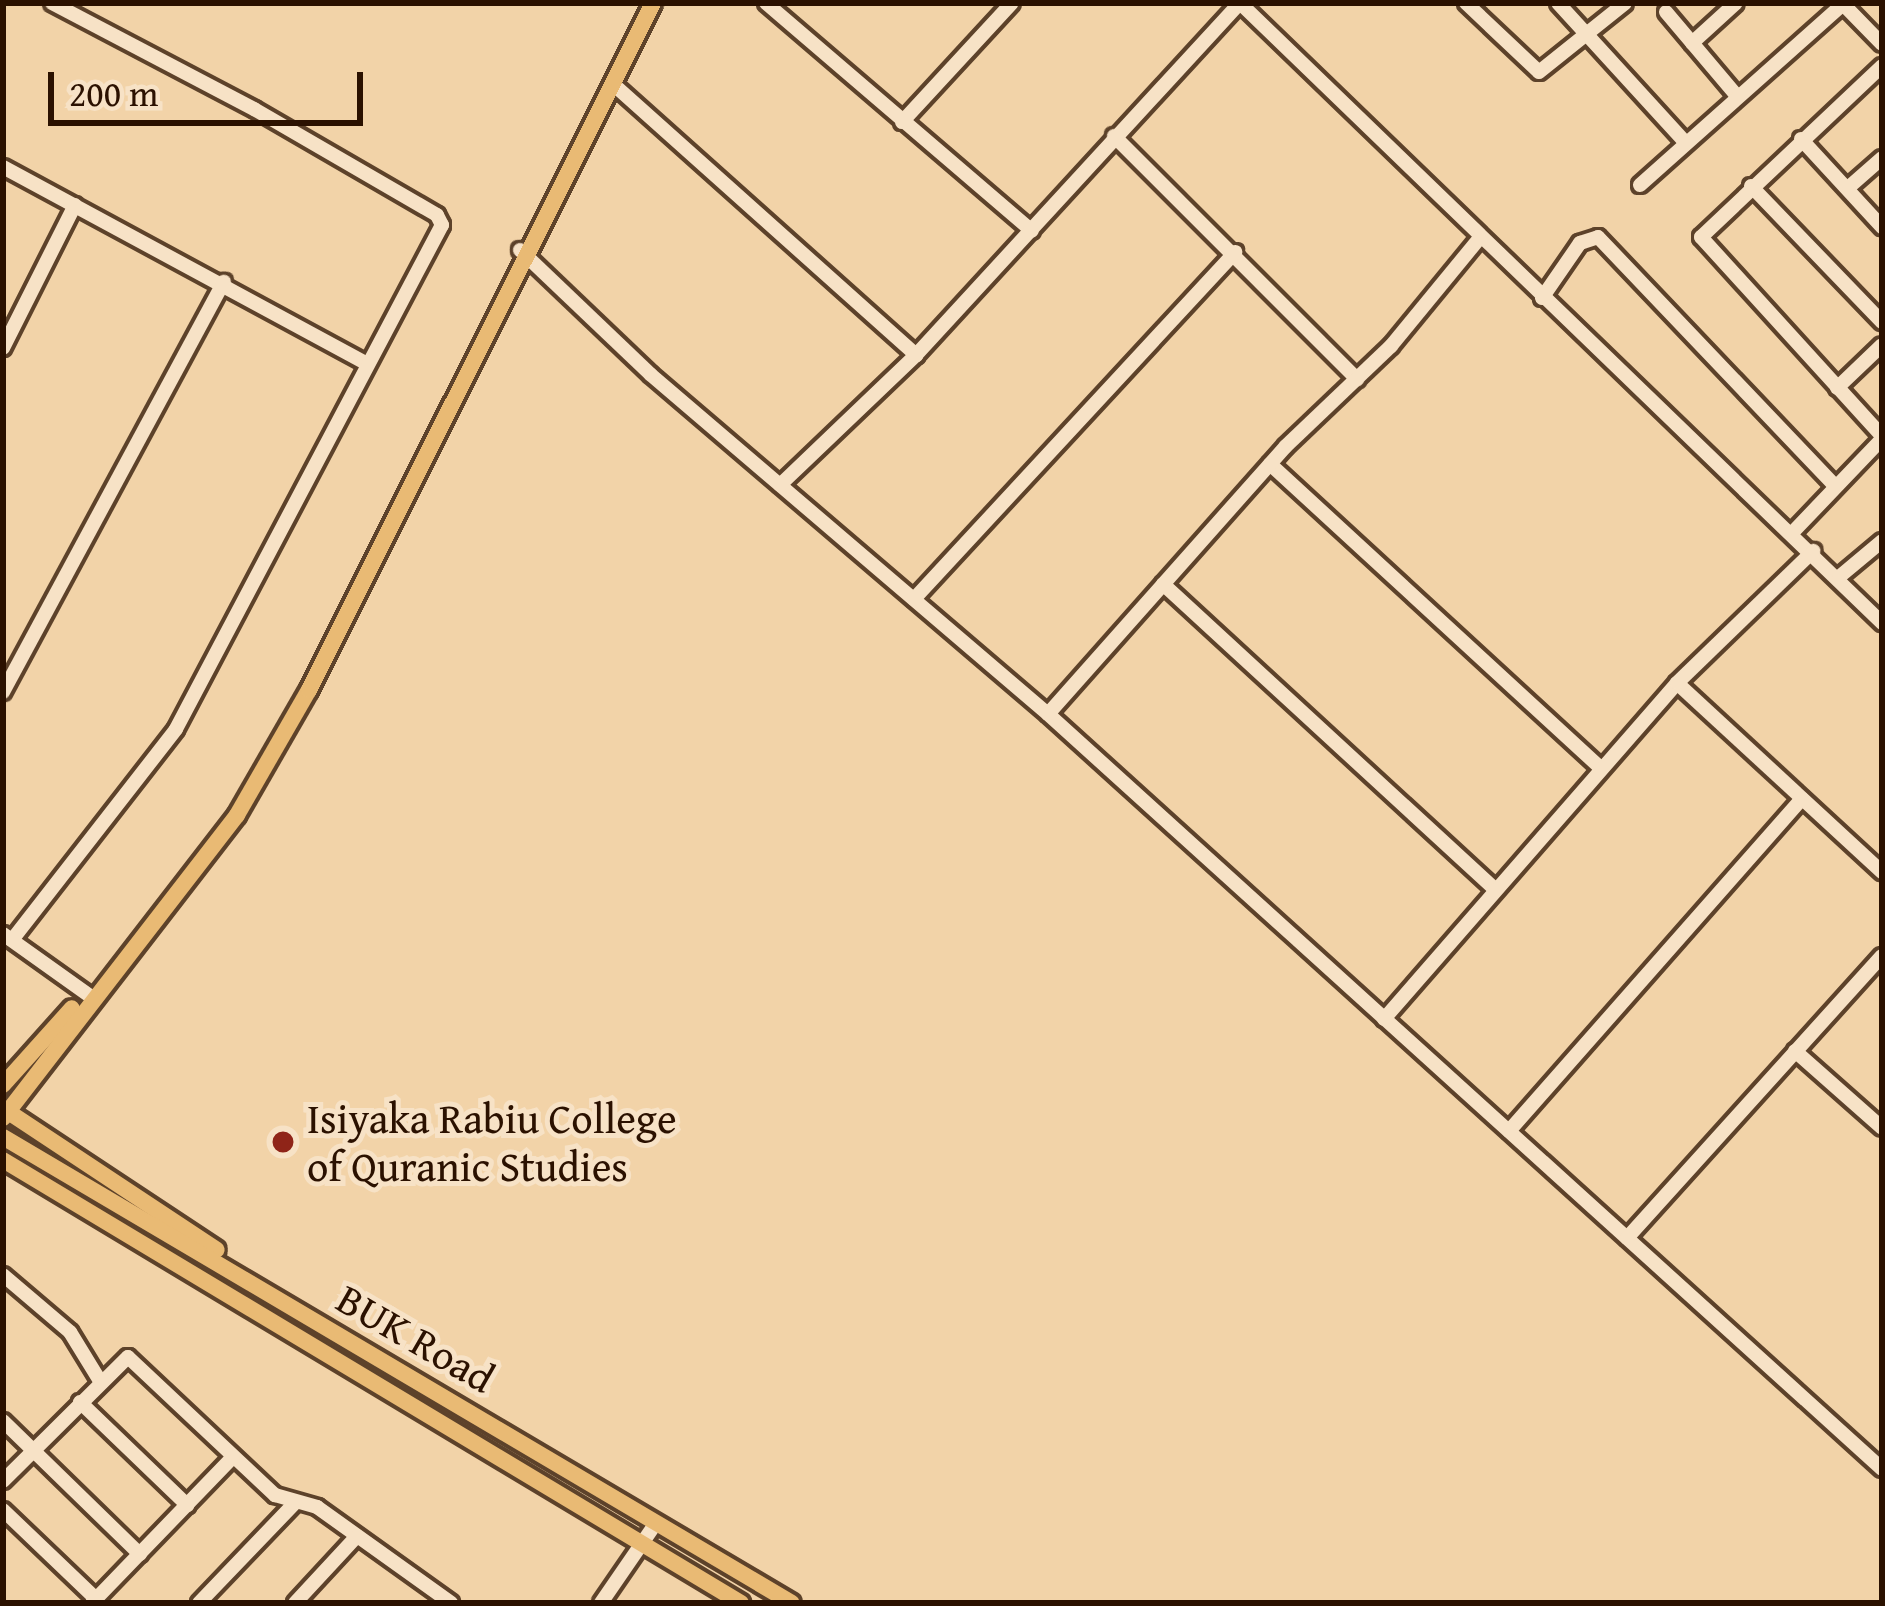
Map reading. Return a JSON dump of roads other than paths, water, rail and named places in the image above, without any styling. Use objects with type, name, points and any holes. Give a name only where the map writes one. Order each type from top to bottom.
[{"type":"main road","points":[[525,252],[641,3]]},
{"type":"main road","points":[[288,1305],[257,1274],[68,1159],[5,1113],[90,996],[237,815],[653,3]]},
{"type":"main road","points":[[3,1085],[90,996]]},
{"type":"main road","name":"BUK Road","points":[[3,1137],[792,1603]]},
{"type":"main road","name":"BUK Road","points":[[3,1160],[741,1603]]},
{"type":"main road","points":[[3,1172],[298,1334]]},
{"type":"street","points":[[52,3],[440,218],[176,730],[8,937],[90,996]]},
{"type":"street","points":[[766,3],[1032,231]]},
{"type":"street","points":[[780,484],[916,355],[1240,3],[1479,239],[1840,577],[1882,623]]},
{"type":"street","points":[[1466,3],[1538,72],[1624,3]]},
{"type":"street","points":[[1558,3],[1685,142]]},
{"type":"street","points":[[1692,43],[1736,3]]},
{"type":"street","points":[[1640,184],[1843,4],[1882,44]]},
{"type":"street","points":[[902,122],[1007,5]]},
{"type":"street","points":[[1666,12],[1737,96]]},
{"type":"street","points":[[1793,532],[1882,437],[1701,237],[1882,66]]},
{"type":"street","points":[[613,84],[916,355]]},
{"type":"street","points":[[1114,136],[1357,379]]},
{"type":"street","points":[[1801,139],[1882,227]]},
{"type":"street","points":[[1849,188],[1882,158]]},
{"type":"street","points":[[3,167],[224,282],[367,364]]},
{"type":"street","points":[[1751,186],[1882,322]]},
{"type":"street","points":[[3,348],[75,205]]},
{"type":"street","points":[[1542,298],[1580,243],[1598,237],[1834,485]]},
{"type":"street","points":[[1048,714],[1270,464],[1357,379],[1479,239]]},
{"type":"street","points":[[525,252],[609,336],[1048,714],[1879,1460]]},
{"type":"street","points":[[914,598],[1235,252]]},
{"type":"street","points":[[3,692],[224,282]]},
{"type":"street","points":[[1837,388],[1882,345]]},
{"type":"street","points":[[1270,464],[1601,768]]},
{"type":"street","points":[[1840,577],[1882,541]]},
{"type":"street","points":[[1384,1018],[1677,683],[1813,551]]},
{"type":"street","points":[[1163,584],[1495,889]]},
{"type":"street","points":[[1677,683],[1882,872]]},
{"type":"street","points":[[1509,1131],[1802,799]]},
{"type":"street","points":[[1627,1238],[1882,956]]},
{"type":"street","points":[[1795,1051],[1882,1128]]},
{"type":"street","points":[[3,1275],[70,1332],[100,1381]]},
{"type":"street","points":[[3,1481],[128,1357],[233,1457],[295,1502],[308,1502],[451,1603]]},
{"type":"street","points":[[80,1402],[187,1505]]},
{"type":"street","points":[[3,1421],[140,1554]]},
{"type":"street","points":[[3,1510],[94,1601],[233,1457]]},
{"type":"street","points":[[207,1600],[295,1502]]},
{"type":"street","points":[[601,1603],[656,1523]]},
{"type":"street","points":[[295,1603],[358,1536]]},
{"type":"place","name":"Isiyaka Rabiu College of Quranic Studies","points":[[283,1142]]}]
